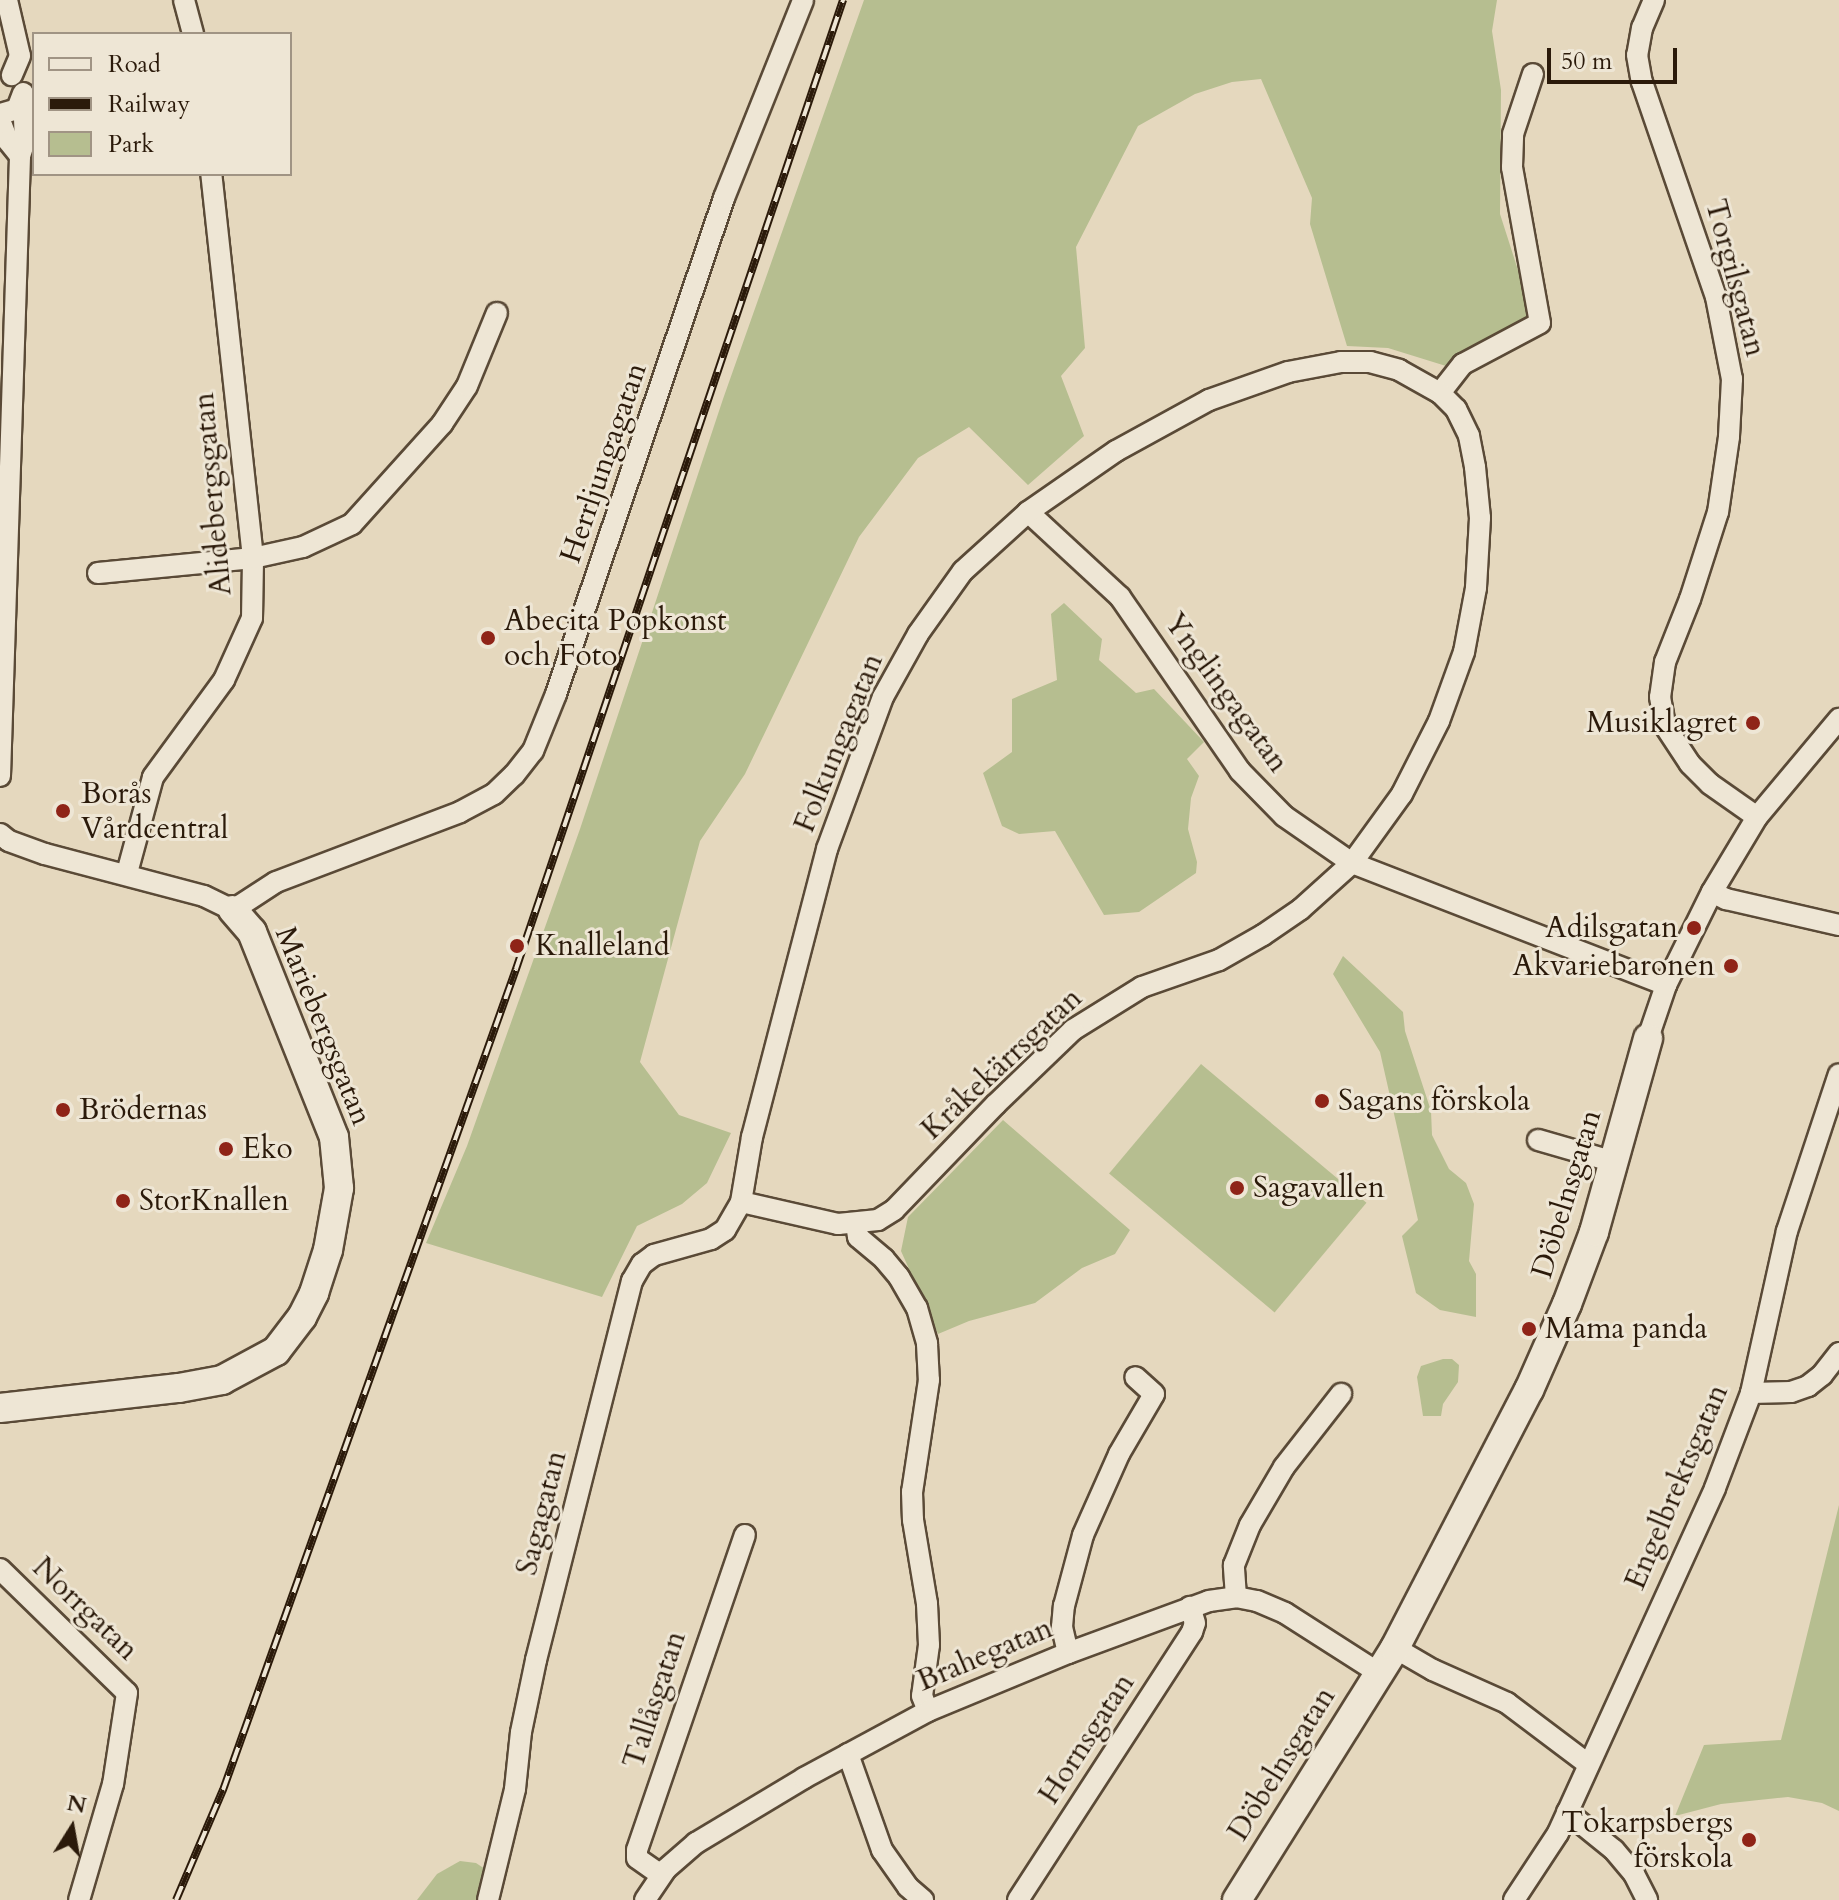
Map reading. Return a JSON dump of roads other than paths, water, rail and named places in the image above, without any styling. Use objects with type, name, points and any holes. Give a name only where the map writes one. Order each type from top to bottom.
[{"type":"street","points":[[0,23],[7,0]]},
{"type":"street","points":[[0,776],[20,156],[25,141],[20,82],[6,75],[20,56],[7,0]]},
{"type":"street","points":[[184,0],[192,32]]},
{"type":"street","name":"Herrljungagatan","points":[[233,910],[276,882],[460,812],[494,794],[533,751],[556,694],[724,198],[803,0]]},
{"type":"street","name":"Torgilsgatan","points":[[1654,0],[1642,28],[1637,55],[1642,82],[1716,297],[1732,379],[1730,428],[1718,512],[1690,599],[1665,662],[1660,697],[1665,726],[1673,742],[1710,784],[1757,817]]},
{"type":"street","points":[[1440,393],[1463,364],[1540,323],[1512,167],[1513,134],[1533,74]]},
{"type":"street","points":[[20,156],[8,141],[0,117],[17,109],[23,97]]},
{"type":"street","name":"Alidebergsgatan","points":[[127,873],[153,777],[224,680],[246,639],[252,618],[253,558],[211,176]]},
{"type":"street","points":[[98,573],[253,558],[303,547],[352,524],[442,424],[467,386],[497,313]]},
{"type":"street","name":"Folkungagatan","points":[[741,1202],[752,1137],[827,849],[883,697],[918,634],[963,571],[1028,512],[1116,451],[1209,400],[1288,372],[1341,362],[1370,362],[1399,370]]},
{"type":"street","name":"Kråkekärrsgatan","points":[[741,1202],[838,1224],[878,1220],[894,1210],[996,1104],[1073,1030],[1142,987],[1219,960],[1263,935],[1301,909],[1352,863],[1402,794],[1439,721],[1464,652],[1476,588],[1480,518],[1475,467],[1462,422],[1456,409],[1440,393],[1399,370]]},
{"type":"street","name":"Ynglingagatan","points":[[1028,512],[1120,597],[1240,771],[1284,816],[1352,863],[1666,985]]},
{"type":"street","name":"Döbelnsgatan","points":[[1237,1900],[1395,1648],[1529,1390],[1573,1290],[1666,985],[1712,892],[1757,817],[1839,719]]},
{"type":"street","points":[[0,834],[9,841],[45,854],[127,873],[204,896],[233,910]]},
{"type":"street","points":[[1712,892],[1726,899],[1839,925]]},
{"type":"street","name":"Mariebergsgatan","points":[[0,1408],[179,1388],[222,1380],[276,1351],[302,1317],[314,1293],[328,1250],[339,1188],[334,1137],[252,932],[233,910]]},
{"type":"street","name":"Engelbrektsgatan","points":[[1514,1900],[1558,1833],[1715,1488],[1751,1393],[1787,1231],[1839,1074]]},
{"type":"street","points":[[1538,1140],[1614,1162]]},
{"type":"street","name":"Sagagatan","points":[[488,1900],[515,1789],[521,1732],[536,1660],[632,1281],[642,1264],[654,1255],[711,1239],[725,1230],[741,1202]]},
{"type":"street","points":[[856,1224],[858,1237],[884,1259],[899,1277],[917,1308],[927,1344],[929,1380],[912,1492],[913,1520],[927,1604],[929,1645],[922,1696],[928,1711]]},
{"type":"street","points":[[1751,1393],[1791,1392],[1808,1386],[1822,1375],[1839,1353]]},
{"type":"street","points":[[1068,1653],[1063,1617],[1083,1535],[1106,1480],[1154,1394],[1135,1377]]},
{"type":"street","points":[[1236,1597],[1234,1565],[1250,1525],[1284,1467],[1341,1394]]},
{"type":"street","name":"Tallåsgatan","points":[[661,1875],[637,1858],[637,1850],[745,1535]]},
{"type":"street","name":"Norrgatan","points":[[0,1569],[127,1693],[113,1784],[79,1900]]},
{"type":"street","name":"Brahegatan","points":[[645,1900],[661,1875],[696,1843],[848,1754],[928,1711],[1190,1607],[1236,1597],[1257,1601],[1285,1613],[1379,1673]]},
{"type":"street","name":"Hornsgatan","points":[[1018,1900],[1192,1632],[1195,1623],[1190,1607]]},
{"type":"street","points":[[1395,1648],[1433,1670],[1507,1703],[1588,1764]]},
{"type":"street","points":[[848,1754],[882,1850],[900,1878],[923,1900]]},
{"type":"street","points":[[1567,1812],[1614,1850],[1634,1874],[1647,1900]]},
{"type":"railway","points":[[176,1900],[223,1790],[516,969],[843,0]]},
{"type":"place","name":"Abecita Popkonst och Foto","points":[[488,638]]},
{"type":"place","name":"Musiklagret","points":[[1753,723]]},
{"type":"place","name":"Borås Vårdcentral","points":[[63,811]]},
{"type":"place","name":"Adilsgatan","points":[[1694,928]]},
{"type":"place","name":"Knalleland","points":[[517,946]]},
{"type":"place","name":"Akvariebaronen","points":[[1731,966]]},
{"type":"place","name":"Sagans förskola","points":[[1322,1101]]},
{"type":"place","name":"Brödernas","points":[[63,1110]]},
{"type":"place","name":"Eko","points":[[226,1149]]},
{"type":"place","name":"Sagavallen","points":[[1237,1188]]},
{"type":"place","name":"StorKnallen","points":[[123,1201]]},
{"type":"place","name":"Mama panda","points":[[1529,1329]]},
{"type":"place","name":"Tokarpsbergs förskola","points":[[1749,1840]]}]
